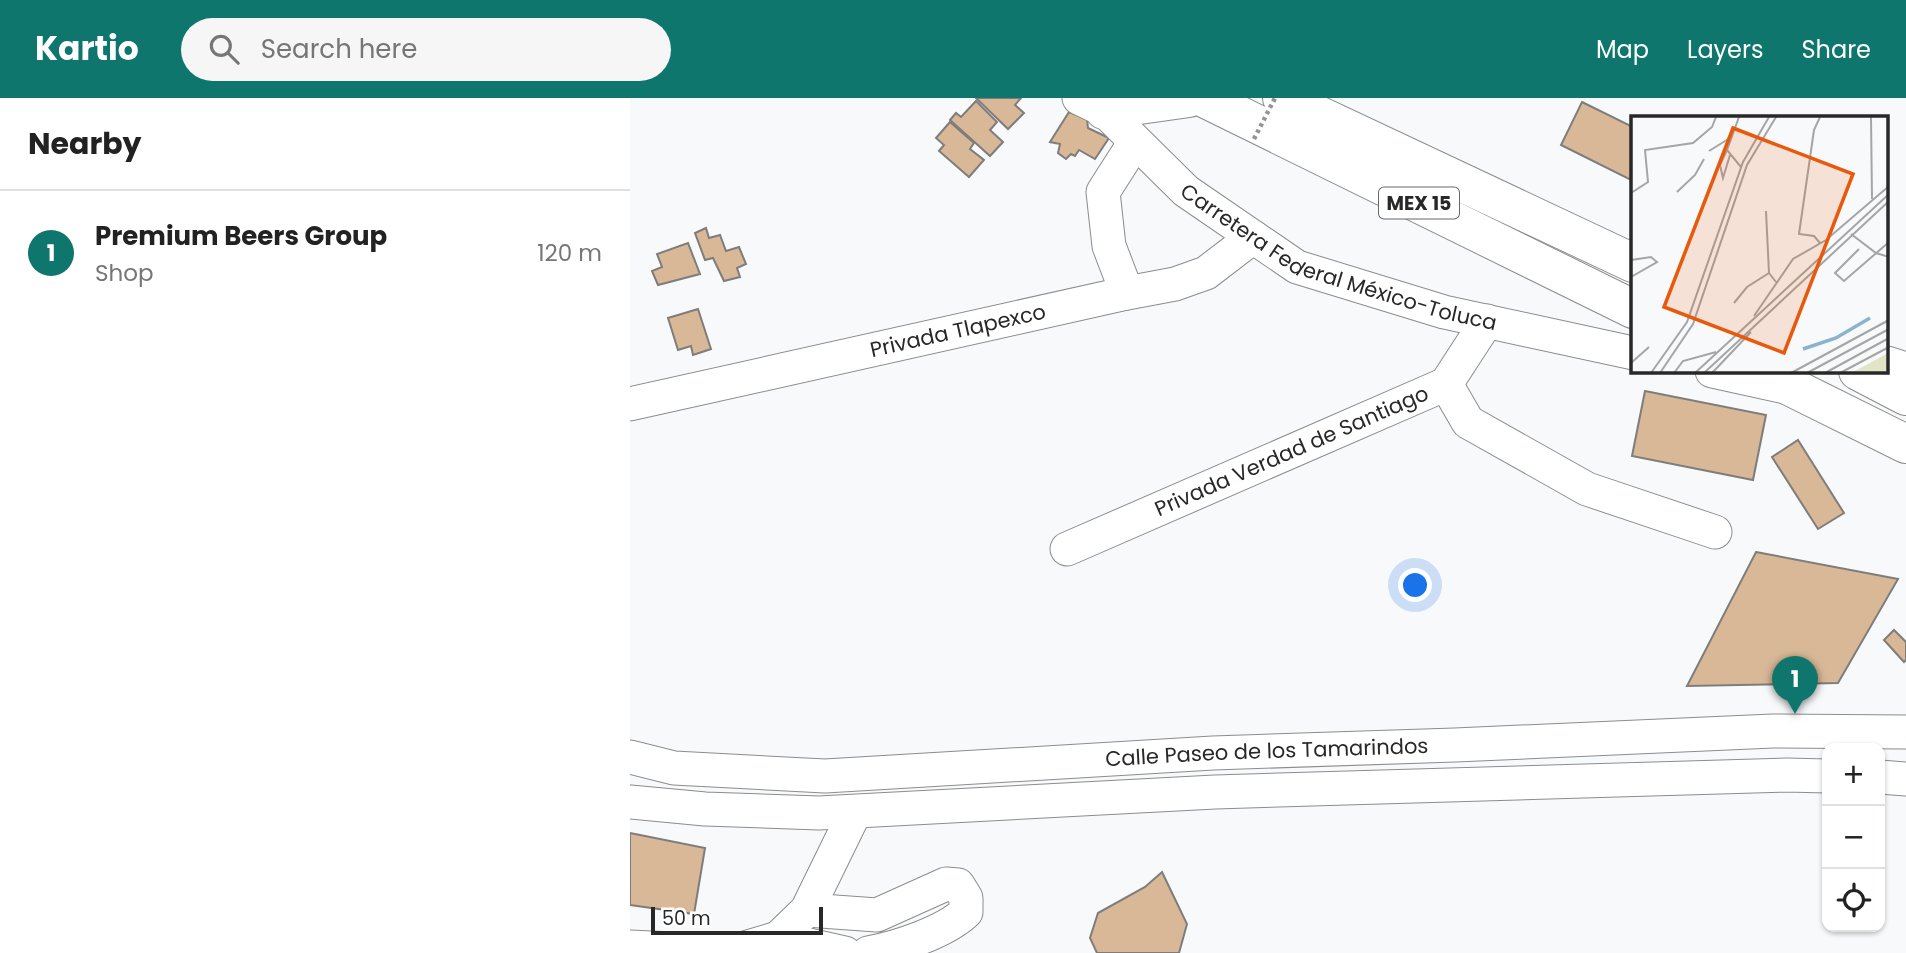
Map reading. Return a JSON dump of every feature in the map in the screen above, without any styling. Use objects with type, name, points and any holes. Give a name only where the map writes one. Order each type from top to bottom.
[{"type":"main road","points":[[1092,104],[1189,98]]},
{"type":"main road","name":"MEX 15","points":[[1204,98],[1631,308]]},
{"type":"main road","name":"MEX 15","points":[[1282,98],[1631,262]]},
{"type":"main road","points":[[1763,373],[1906,444]]},
{"type":"main road","points":[[1862,373],[1906,396]]},
{"type":"street","name":"Carretera Federal México-Toluca","points":[[1092,104],[1186,191],[1297,267],[1444,312],[1631,353]]},
{"type":"street","points":[[1127,293],[1109,246],[1103,192],[1135,142]]},
{"type":"street","name":"Privada Tlapexco","points":[[630,404],[1175,284],[1206,273],[1252,237]]},
{"type":"street","name":"Privada Verdad de Santiago","points":[[1067,549],[1446,384],[1486,321]]},
{"type":"street","points":[[1888,363],[1906,369]]},
{"type":"street","points":[[1721,373],[1797,390]]},
{"type":"street","points":[[1446,384],[1468,422],[1587,489],[1715,532]]},
{"type":"street","name":"Calle Paseo de los Tamarindos","points":[[630,757],[674,768],[825,776],[1213,753],[1773,731],[1885,737]]},
{"type":"street","points":[[1213,753],[1214,792]]},
{"type":"street","name":"Calle Paseo de los Tamarindos","points":[[630,802],[705,809],[820,813],[1214,792],[1773,775],[1822,776]]},
{"type":"street","points":[[1885,778],[1906,779]]},
{"type":"street","points":[[630,947],[697,952],[741,949],[778,938],[807,910],[855,812]]},
{"type":"street","points":[[807,910],[877,915],[946,884],[958,885],[966,898],[966,912],[956,922],[888,950],[868,953]]},
{"type":"street","points":[[778,938],[845,953]]},
{"type":"path","points":[[1254,139],[1275,98]]},
{"type":"building","points":[[976,98],[1021,98],[1015,105],[1024,113],[1008,129]]},
{"type":"building","points":[[976,101],[997,122],[990,130],[1003,142],[990,156],[950,120],[956,113],[961,117]]},
{"type":"building","points":[[1582,102],[1631,126],[1631,180],[1561,145]]},
{"type":"building","points":[[1069,112],[1087,119],[1088,128],[1109,138],[1095,159],[1079,150],[1075,156],[1071,154],[1066,159],[1058,153],[1060,144],[1050,142]]},
{"type":"building","points":[[950,122],[974,143],[970,149],[984,160],[969,177],[939,151],[944,145],[936,138]]},
{"type":"building","points":[[706,228],[709,238],[720,235],[726,251],[739,247],[746,264],[737,268],[740,277],[724,281],[713,258],[705,260],[695,233]]},
{"type":"building","points":[[688,243],[700,274],[658,285],[652,271],[662,267],[657,254]]},
{"type":"building","points":[[698,309],[711,349],[693,355],[691,346],[678,350],[668,318]]},
{"type":"building","points":[[1645,391],[1766,415],[1753,480],[1632,456]]},
{"type":"building","points":[[1798,440],[1844,513],[1818,529],[1772,457]]},
{"type":"building","points":[[1756,552],[1898,579],[1838,683],[1687,686]]},
{"type":"building","points":[[1894,630],[1906,642],[1904,662],[1884,640]]},
{"type":"building","points":[[630,833],[705,848],[694,914],[630,905]]},
{"type":"building","points":[[1162,872],[1187,924],[1179,953],[1097,953],[1090,938],[1098,913],[1145,887]]},
{"type":"place","name":"Premium Beers Group","points":[[1795,714]]}]
